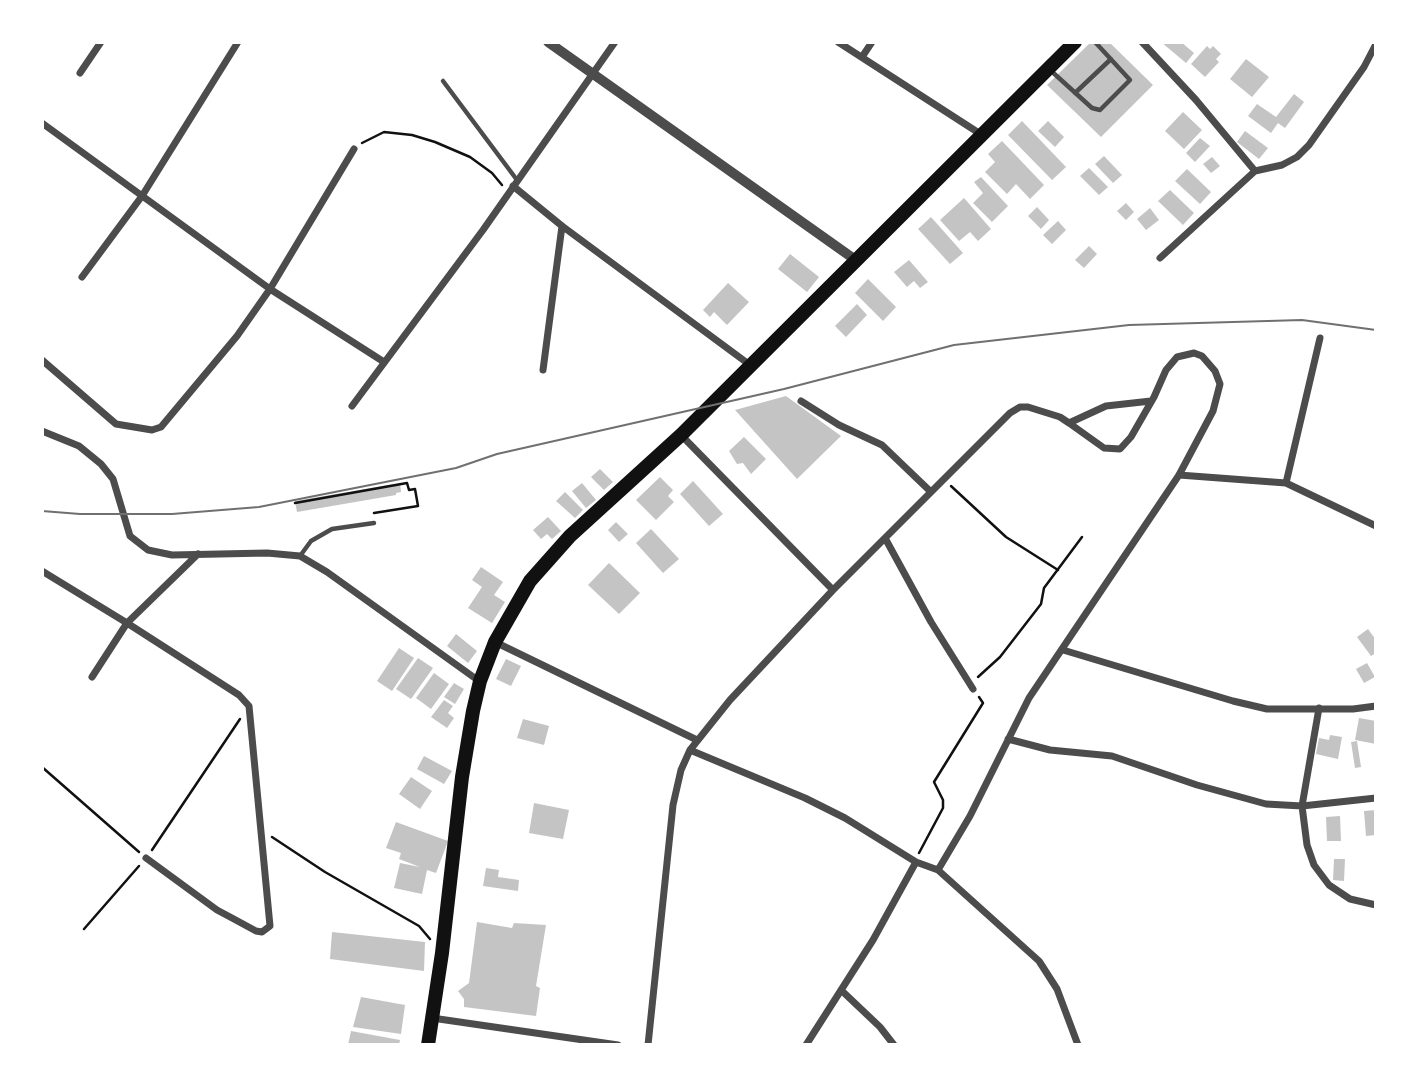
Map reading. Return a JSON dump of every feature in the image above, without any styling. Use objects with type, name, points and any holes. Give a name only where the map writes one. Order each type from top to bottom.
[{"type":"main road","points":[[428,1045],[442,953],[464,765],[480,681],[495,642],[530,581],[549,558],[681,435],[1075,42]]},
{"type":"street","points":[[80,73],[102,42]]},
{"type":"street","points":[[82,277],[142,196],[238,42]]},
{"type":"street","points":[[548,42],[857,261]]},
{"type":"street","points":[[352,407],[447,279],[615,42]]},
{"type":"street","points":[[838,42],[982,136]]},
{"type":"street","points":[[862,57],[872,42]]},
{"type":"street","points":[[1142,42],[1196,100],[1255,171]]},
{"type":"street","points":[[1160,258],[1255,171],[1282,165],[1297,157],[1309,145],[1364,67],[1376,44]]},
{"type":"street","points":[[42,122],[270,289],[384,362]]},
{"type":"street","points":[[42,360],[116,424],[152,430],[162,426],[237,336],[270,289],[354,149]]},
{"type":"street","points":[[515,183],[562,226],[750,365]]},
{"type":"street","points":[[543,370],[562,226]]},
{"type":"street","points":[[1286,483],[1320,338]]},
{"type":"street","points":[[648,1045],[673,805],[681,770],[697,740],[833,590],[1010,414],[1020,407],[1037,409],[1069,423],[1104,448],[1120,449],[1131,437],[1166,370],[1177,357],[1194,354],[1202,356],[1216,372],[1220,384],[1213,411],[1179,475],[1029,698],[970,816],[938,870]]},
{"type":"street","points":[[801,401],[839,425],[882,445],[930,492]]},
{"type":"street","points":[[1069,423],[1106,406],[1151,401]]},
{"type":"street","points":[[42,431],[79,446],[101,464],[113,479],[130,536],[141,546],[158,553],[267,553],[300,556],[327,572],[480,681]]},
{"type":"street","points":[[681,435],[833,590]]},
{"type":"street","points":[[1179,475],[1286,483],[1376,526]]},
{"type":"street","points":[[885,538],[931,622],[972,687]]},
{"type":"street","points":[[92,677],[127,623],[198,554]]},
{"type":"street","points":[[42,571],[239,695],[249,706],[270,922],[267,930],[262,932],[217,910],[146,858]]},
{"type":"street","points":[[495,642],[697,740]]},
{"type":"street","points":[[1063,650],[1267,709],[1353,709],[1376,706]]},
{"type":"street","points":[[1319,708],[1302,806],[1307,845],[1320,874],[1329,885],[1350,899],[1376,905]]},
{"type":"street","points":[[1008,739],[1050,750],[1112,756],[1266,804],[1302,806],[1376,798]]},
{"type":"street","points":[[690,750],[714,758],[835,813],[916,862],[938,870],[1038,961],[1057,989],[1078,1045]]},
{"type":"street","points":[[806,1045],[873,940],[916,862]]},
{"type":"street","points":[[841,990],[880,1027],[894,1045]]},
{"type":"street","points":[[432,1018],[618,1045]]},
{"type":"lane","points":[[1049,69],[1098,111],[1129,83],[1128,76],[1095,42]]},
{"type":"lane","points":[[1075,93],[1111,58]]},
{"type":"lane","points":[[443,80],[515,183]]},
{"type":"lane","points":[[300,556],[311,541],[332,529],[374,523]]},
{"type":"path","points":[[354,149],[384,132],[412,135],[470,157],[492,173],[508,193]]},
{"type":"path","points":[[944,479],[1006,537],[1058,571]]},
{"type":"path","points":[[295,503],[407,483],[409,490],[415,489],[418,506],[414,507]]},
{"type":"path","points":[[916,862],[943,808],[943,800],[934,782],[982,703],[972,687],[1000,657],[1041,604],[1044,588],[1082,537]]},
{"type":"path","points":[[84,929],[146,858],[249,706]]},
{"type":"path","points":[[42,767],[146,858]]},
{"type":"path","points":[[261,829],[325,872],[419,926],[442,953]]},
{"type":"building","points":[[1091,42],[1109,42],[1153,85],[1101,137],[1047,85]]},
{"type":"building","points":[[1161,42],[1181,42],[1194,53],[1186,63]]},
{"type":"building","points":[[1207,46],[1210,49],[1213,46],[1221,54],[1216,59],[1219,62],[1205,77],[1191,64]]},
{"type":"building","points":[[1246,59],[1269,77],[1252,97],[1230,79]]},
{"type":"building","points":[[1294,94],[1304,102],[1285,128],[1278,123],[1271,133],[1248,116],[1257,104],[1276,117]]},
{"type":"building","points":[[1183,112],[1202,130],[1184,149],[1165,131]]},
{"type":"building","points":[[1022,121],[1066,167],[1052,180],[1008,135]]},
{"type":"building","points":[[1048,121],[1064,137],[1055,147],[1038,131]]},
{"type":"building","points":[[1245,131],[1268,148],[1259,159],[1237,142]]},
{"type":"building","points":[[1200,138],[1210,146],[1195,162],[1186,153]]},
{"type":"building","points":[[1002,141],[1044,185],[1030,199],[1016,184],[1007,194],[985,172],[995,162],[988,154]]},
{"type":"building","points":[[1104,156],[1122,175],[1113,183],[1095,164]]},
{"type":"building","points":[[1212,157],[1220,166],[1211,173],[1203,164]]},
{"type":"building","points":[[1089,168],[1108,187],[1099,195],[1080,176]]},
{"type":"building","points":[[1187,169],[1211,192],[1200,204],[1175,181]]},
{"type":"building","points":[[981,177],[1008,206],[992,222],[973,203],[983,193],[974,182]]},
{"type":"building","points":[[1170,190],[1194,213],[1183,225],[1158,201]]},
{"type":"building","points":[[964,198],[991,229],[978,241],[970,232],[959,241],[940,220]]},
{"type":"building","points":[[1126,203],[1134,212],[1126,220],[1117,211]]},
{"type":"building","points":[[1037,207],[1049,220],[1041,229],[1028,216]]},
{"type":"building","points":[[1150,208],[1159,220],[1146,230],[1137,219]]},
{"type":"building","points":[[931,217],[963,253],[950,264],[918,229]]},
{"type":"building","points":[[1058,221],[1066,230],[1052,244],[1043,235]]},
{"type":"building","points":[[1089,246],[1097,254],[1084,268],[1075,260]]},
{"type":"building","points":[[790,254],[819,277],[807,292],[778,269]]},
{"type":"building","points":[[909,260],[928,282],[920,288],[914,281],[907,287],[894,272]]},
{"type":"building","points":[[868,279],[896,307],[883,321],[855,293]]},
{"type":"building","points":[[728,283],[749,302],[727,325],[714,312],[710,317],[703,310]]},
{"type":"building","points":[[857,304],[867,315],[846,337],[835,326]]},
{"type":"building","points":[[786,396],[841,436],[797,479],[735,410]]},
{"type":"building","points":[[744,437],[766,459],[751,474],[743,463],[737,464],[729,451]]},
{"type":"building","points":[[600,469],[613,482],[604,490],[591,477]]},
{"type":"building","points":[[660,477],[673,490],[668,496],[674,502],[656,520],[636,500]]},
{"type":"building","points":[[693,481],[723,514],[709,526],[680,494]]},
{"type":"building","points":[[400,483],[401,492],[396,495],[297,512],[295,501]]},
{"type":"building","points":[[582,483],[596,500],[586,508],[572,491]]},
{"type":"building","points":[[565,492],[583,510],[575,518],[556,501]]},
{"type":"building","points":[[548,517],[561,531],[552,539],[547,534],[541,539],[533,530]]},
{"type":"building","points":[[616,522],[628,534],[619,542],[608,530]]},
{"type":"building","points":[[651,529],[679,559],[663,573],[636,543]]},
{"type":"building","points":[[609,563],[640,593],[619,614],[588,585]]},
{"type":"building","points":[[481,567],[503,582],[494,595],[505,602],[492,623],[468,608],[482,587],[472,580]]},
{"type":"building","points":[[1368,629],[1376,640],[1376,653],[1371,656],[1357,637]]},
{"type":"building","points":[[456,634],[477,651],[468,663],[447,646]]},
{"type":"building","points":[[399,648],[414,658],[392,691],[377,681]]},
{"type":"building","points":[[418,658],[433,668],[411,699],[396,689]]},
{"type":"building","points":[[506,659],[521,666],[511,686],[496,679]]},
{"type":"building","points":[[1367,663],[1375,677],[1364,683],[1356,669]]},
{"type":"building","points":[[434,673],[449,684],[431,709],[416,698]]},
{"type":"building","points":[[454,683],[464,689],[455,704],[444,697]]},
{"type":"building","points":[[444,700],[453,706],[448,713],[454,718],[447,728],[431,717]]},
{"type":"building","points":[[1359,718],[1376,721],[1376,744],[1355,740]]},
{"type":"building","points":[[523,719],[549,726],[544,745],[517,738]]},
{"type":"building","points":[[1330,735],[1342,737],[1338,759],[1316,754],[1319,738],[1329,740]]},
{"type":"building","points":[[1357,741],[1361,767],[1355,768],[1351,742]]},
{"type":"building","points":[[424,756],[452,771],[444,784],[417,769]]},
{"type":"building","points":[[411,777],[432,791],[420,809],[399,794]]},
{"type":"building","points":[[534,803],[569,810],[563,839],[529,833]]},
{"type":"building","points":[[1376,810],[1376,835],[1366,836],[1364,811]]},
{"type":"building","points":[[1340,816],[1341,841],[1327,841],[1326,817]]},
{"type":"building","points":[[396,822],[448,841],[436,873],[427,870],[422,894],[394,888],[400,863],[420,867],[399,859],[401,853],[386,848]]},
{"type":"building","points":[[1334,859],[1345,859],[1344,881],[1333,880]]},
{"type":"building","points":[[486,868],[499,870],[498,877],[519,880],[518,891],[483,886]]},
{"type":"building","points":[[477,922],[512,928],[514,923],[546,925],[536,986],[540,988],[536,1016],[464,1007],[464,999],[458,991],[469,983]]},
{"type":"building","points":[[332,932],[425,942],[424,971],[330,959]]},
{"type":"building","points":[[361,997],[405,1005],[401,1034],[353,1027]]},
{"type":"building","points":[[351,1031],[400,1040],[399,1045],[348,1045]]},
{"type":"tram line","points":[[42,511],[80,514],[172,514],[259,507],[456,468],[497,454],[784,389],[954,345],[1129,325],[1302,320],[1376,330]]}]
